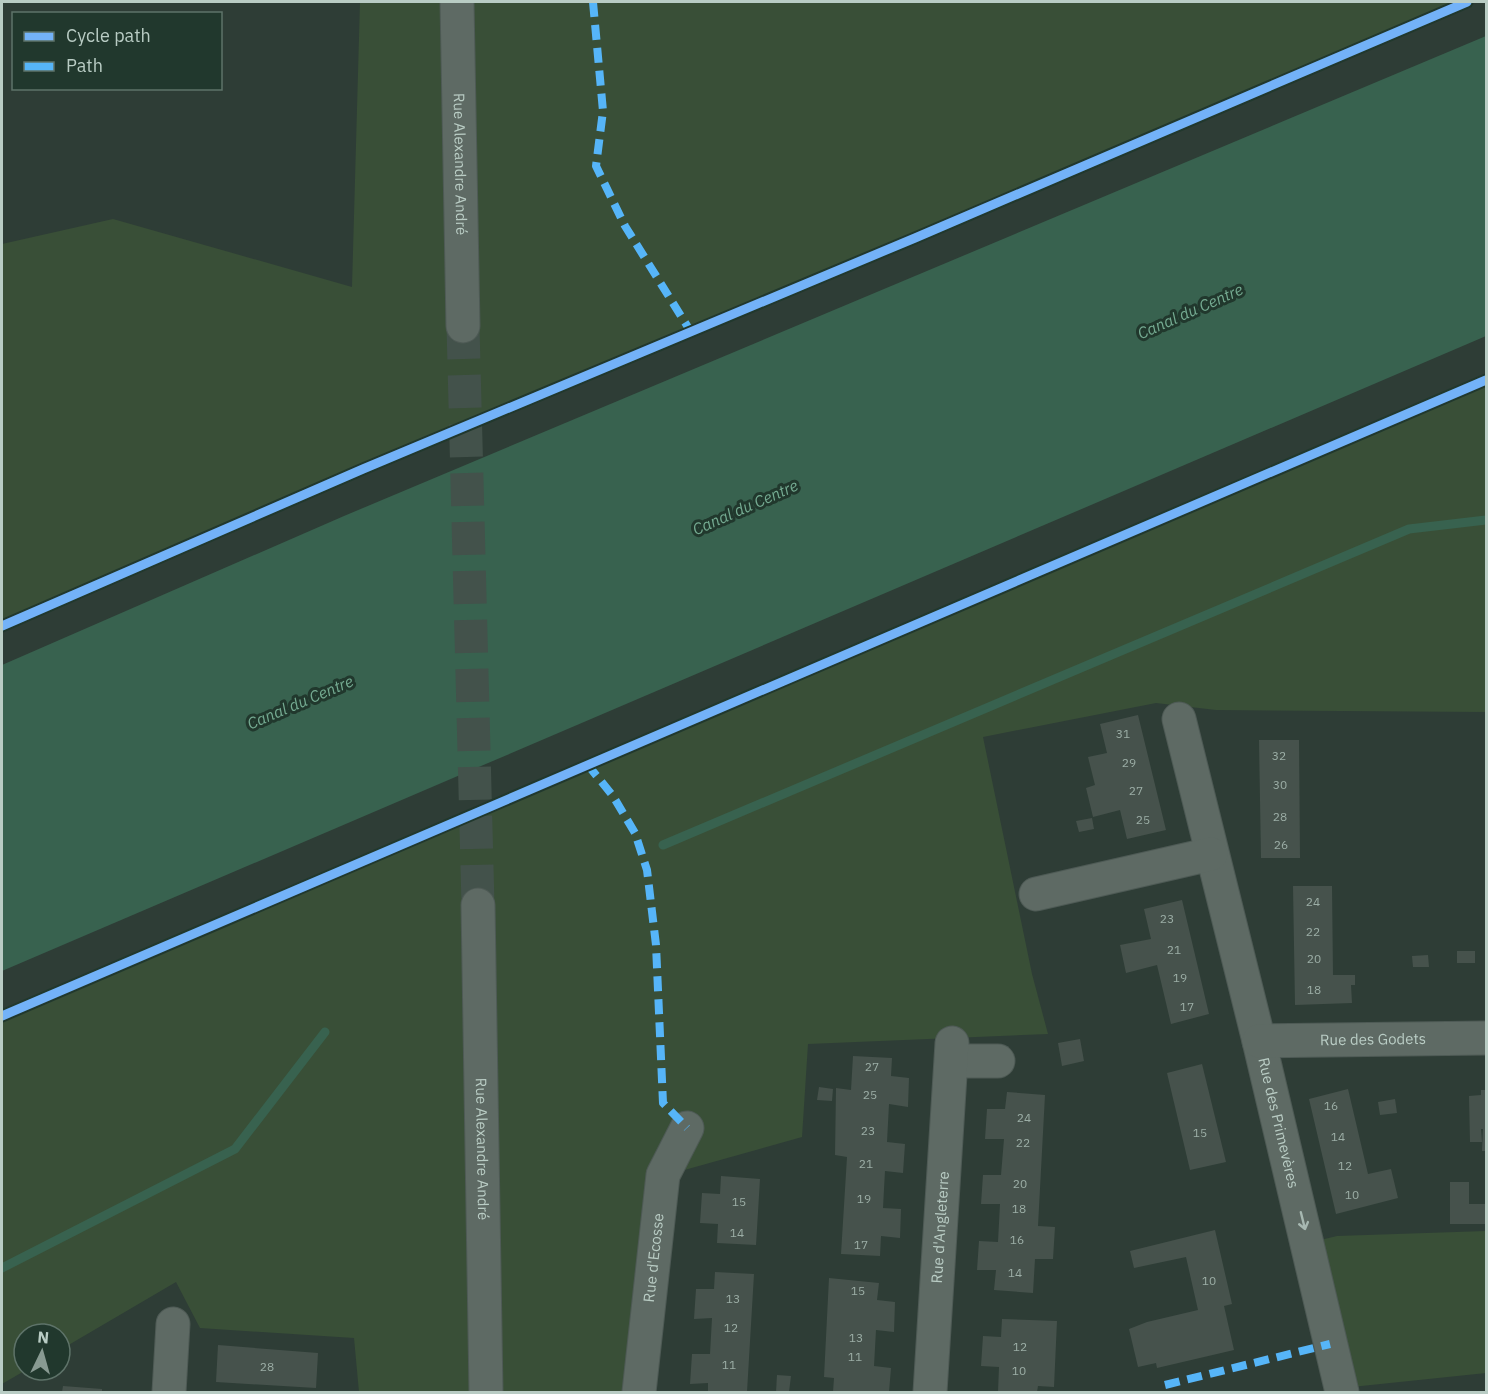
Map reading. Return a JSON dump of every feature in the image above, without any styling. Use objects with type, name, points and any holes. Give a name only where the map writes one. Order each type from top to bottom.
[{"type":"street","name":"Rue Alexandre André","points":[[457,2],[463,326]]},
{"type":"street","name":"Rue des Primevères","points":[[1179,719],[1259,1041],[1342,1392]]},
{"type":"street","points":[[1036,894],[1211,854]]},
{"type":"street","name":"Rue Alexandre André","points":[[478,905],[486,1392]]},
{"type":"street","name":"Rue des Godets","points":[[1259,1041],[1486,1038]]},
{"type":"street","name":"Rue d'Angleterre","points":[[930,1392],[952,1052],[998,1061]]},
{"type":"street","name":"Rue d'Ecosse","points":[[639,1392],[663,1175],[687,1128]]},
{"type":"street","points":[[169,1392],[173,1324]]},
{"type":"shaded area","points":[[360,2],[1467,2],[915,238],[464,425],[2,626],[2,244],[113,219],[352,287]]},
{"type":"shaded area","points":[[1486,380],[1486,712],[1216,710],[1156,703],[983,737],[1032,974],[1048,1034],[808,1044],[802,1137],[663,1176],[639,1392],[359,1392],[354,1338],[200,1328],[176,1282],[72,1343],[72,1322],[12,1322],[12,1378],[2,1384],[2,1017],[473,816],[587,764]]},
{"type":"shaded area","points":[[1486,1231],[1486,1373],[1342,1388],[1308,1243],[1337,1236]]},
{"type":"water","name":"Canal du Centre","points":[[1486,36],[1486,336],[2,971],[2,665],[344,516]]},
{"type":"building","points":[[1138,715],[1166,830],[1127,839],[1120,810],[1093,817],[1086,788],[1095,785],[1088,757],[1107,753],[1100,724]]},
{"type":"building","points":[[1259,740],[1299,740],[1300,858],[1261,858]]},
{"type":"building","points":[[1092,818],[1094,829],[1079,832],[1076,821]]},
{"type":"building","points":[[1293,886],[1332,886],[1333,975],[1355,975],[1355,985],[1351,985],[1352,1003],[1295,1005]]},
{"type":"building","points":[[1182,900],[1209,1014],[1171,1024],[1157,965],[1126,973],[1120,945],[1151,939],[1144,909]]},
{"type":"building","points":[[1457,951],[1475,951],[1475,963],[1457,963]]},
{"type":"building","points":[[1428,955],[1429,967],[1413,967],[1412,956]]},
{"type":"building","points":[[1080,1039],[1084,1061],[1062,1066],[1058,1043]]},
{"type":"building","points":[[853,1056],[892,1058],[891,1076],[909,1078],[908,1107],[889,1104],[887,1142],[905,1144],[903,1173],[885,1171],[883,1208],[901,1209],[900,1238],[881,1236],[880,1256],[841,1254],[847,1157],[835,1155],[836,1088],[851,1090]]},
{"type":"building","points":[[1202,1064],[1226,1162],[1190,1170],[1167,1073]]},
{"type":"building","points":[[819,1087],[833,1089],[832,1101],[817,1100]]},
{"type":"building","points":[[1348,1089],[1368,1174],[1391,1169],[1398,1198],[1336,1214],[1309,1099]]},
{"type":"building","points":[[1481,1090],[1486,1090],[1486,1151],[1482,1151],[1483,1129],[1481,1129],[1482,1142],[1470,1142],[1469,1096],[1481,1095]]},
{"type":"building","points":[[1007,1092],[1045,1095],[1038,1226],[1055,1227],[1053,1259],[1035,1259],[1033,1293],[994,1290],[996,1270],[977,1270],[979,1241],[998,1242],[1000,1204],[981,1204],[983,1175],[1001,1175],[1004,1139],[985,1139],[987,1109],[1005,1109]]},
{"type":"building","points":[[1395,1099],[1397,1113],[1380,1115],[1378,1102]]},
{"type":"building","points":[[721,1176],[760,1179],[756,1245],[717,1243],[718,1224],[700,1223],[702,1193],[720,1194]]},
{"type":"building","points":[[1450,1182],[1469,1182],[1469,1204],[1486,1204],[1486,1224],[1450,1224]]},
{"type":"building","points":[[1215,1230],[1232,1304],[1224,1306],[1234,1350],[1157,1368],[1156,1363],[1138,1367],[1129,1329],[1147,1322],[1198,1310],[1186,1257],[1134,1268],[1130,1251]]},
{"type":"building","points":[[715,1272],[754,1274],[747,1392],[708,1392],[708,1383],[690,1384],[692,1354],[710,1354],[712,1318],[694,1319],[696,1289],[714,1289]]},
{"type":"building","points":[[829,1278],[879,1283],[877,1300],[895,1302],[894,1332],[876,1330],[874,1366],[891,1368],[889,1392],[833,1392],[834,1378],[824,1377]]},
{"type":"building","points":[[1002,1319],[1057,1321],[1054,1387],[1038,1386],[1037,1392],[998,1392],[999,1367],[981,1366],[983,1336],[1001,1337]]},
{"type":"building","points":[[218,1345],[318,1353],[316,1388],[216,1382]]},
{"type":"building","points":[[777,1375],[791,1376],[789,1392],[776,1392]]},
{"type":"building","points":[[63,1386],[102,1389],[102,1392],[62,1392]]},
{"type":"waterway","points":[[663,845],[1409,529],[1486,520]]},
{"type":"waterway","points":[[2,1268],[235,1149],[325,1032]]},
{"type":"tunnel","points":[[463,326],[478,905]]},
{"type":"marked path","points":[[593,2],[603,111],[596,166],[625,226],[691,332]]},
{"type":"marked path","points":[[587,764],[613,796],[635,833],[647,870],[656,945],[663,1103],[687,1128]]},
{"type":"marked path","points":[[1165,1385],[1330,1344]]},
{"type":"cycle path","points":[[2,626],[363,469],[915,238],[1467,2]]},
{"type":"cycle path","points":[[2,1016],[1486,380]]}]
